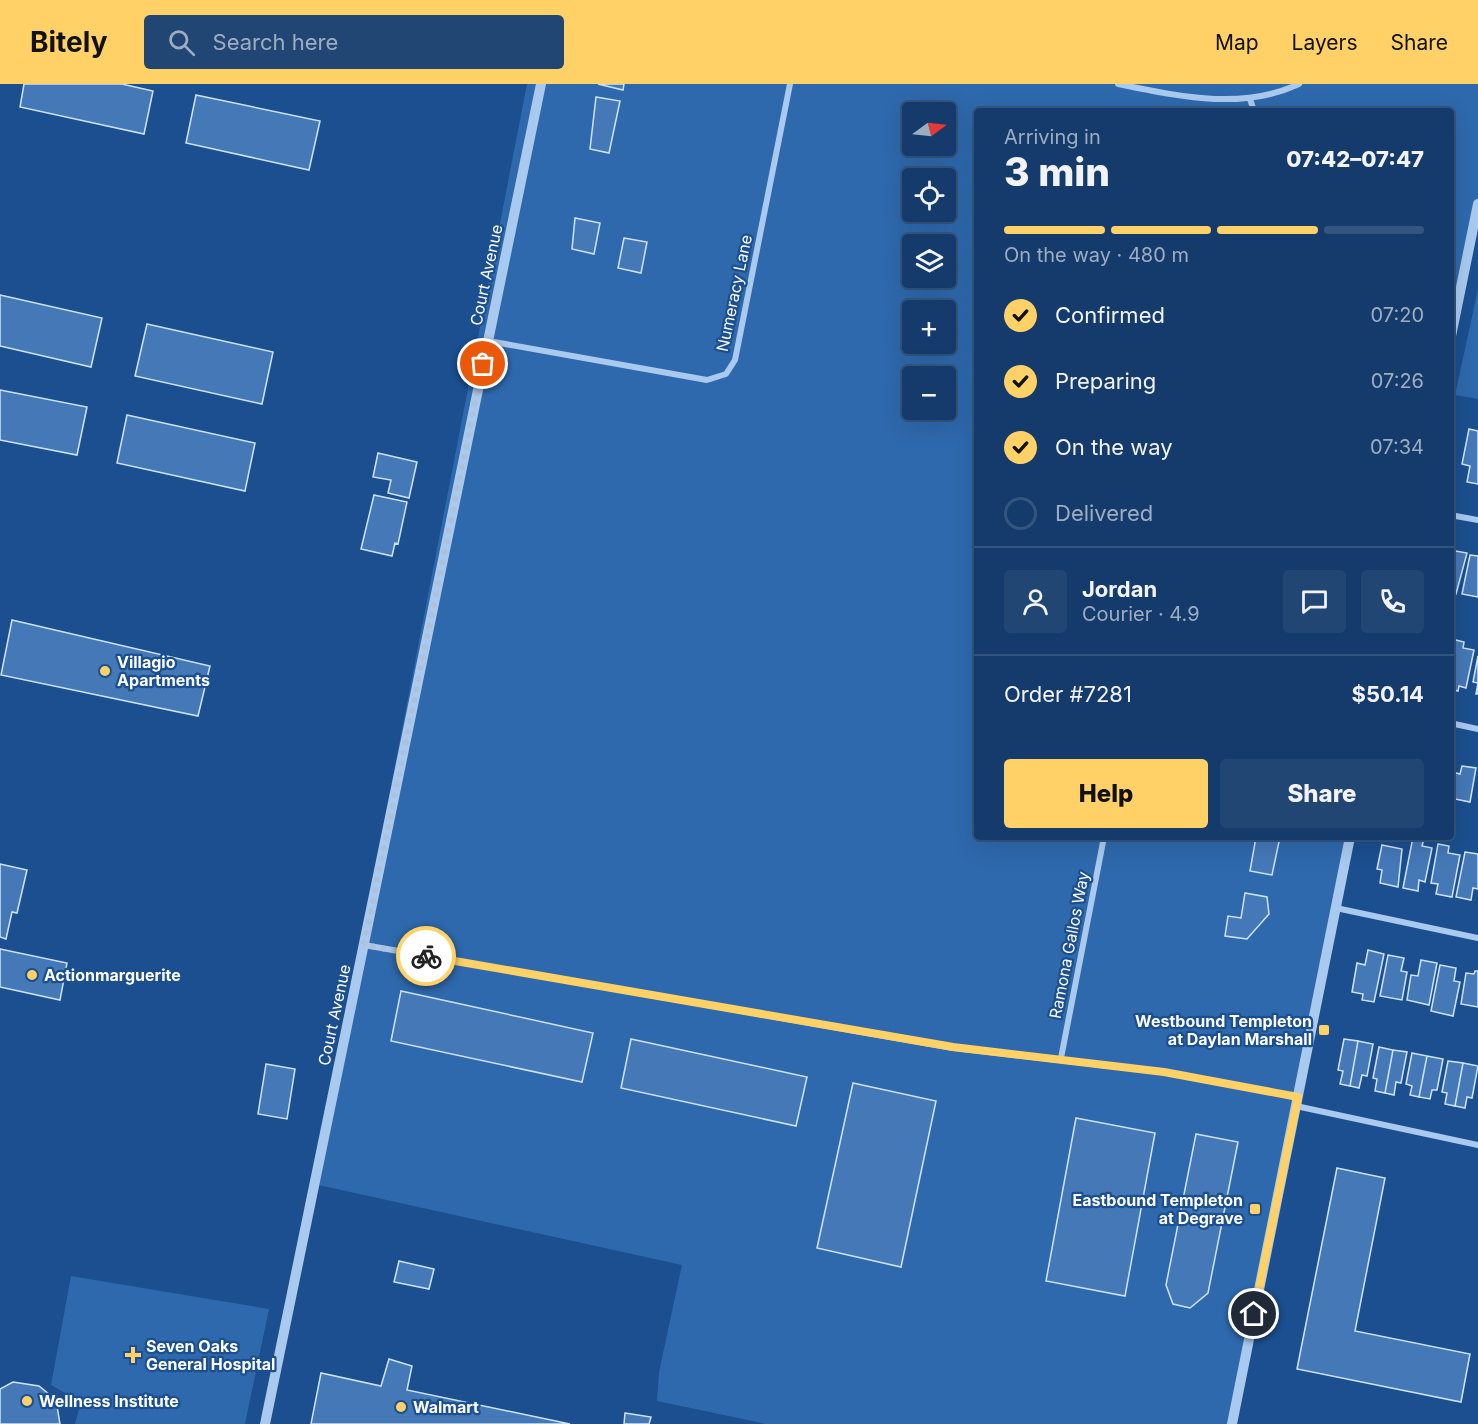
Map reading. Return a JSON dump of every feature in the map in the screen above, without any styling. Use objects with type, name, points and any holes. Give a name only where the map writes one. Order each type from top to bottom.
[{"type":"street","name":"Court Avenue","points":[[265,1424],[541,84]]},
{"type":"street","name":"Numeracy Lane","points":[[488,341],[707,380],[726,374],[735,360],[790,84]]},
{"type":"street","points":[[1118,84],[1192,98],[1250,99],[1299,84]]},
{"type":"street","points":[[1250,99],[1253,108]]},
{"type":"street","points":[[1454,321],[1478,204]]},
{"type":"street","points":[[1454,516],[1478,520]]},
{"type":"street","points":[[1454,724],[1478,729]]},
{"type":"street","name":"Ramona Gallos Way","points":[[1061,1058],[1103,840]]},
{"type":"street","points":[[1232,1424],[1349,840]]},
{"type":"street","points":[[1336,908],[1478,938]]},
{"type":"street","points":[[364,945],[942,1046],[1061,1058],[1164,1072],[1478,1145]]},
{"type":"shaded area","points":[[527,84],[1478,84],[1478,206],[1454,327],[1454,108],[974,108],[974,840],[1350,840],[1232,1424],[766,1424],[657,1401],[659,1372],[682,1265],[314,1184]]},
{"type":"shaded area","points":[[1478,289],[1478,399],[1455,395]]},
{"type":"shaded area","points":[[71,1276],[269,1309],[245,1424],[75,1424],[81,1402],[51,1385]]},
{"type":"building","points":[[24,84],[122,84],[153,91],[144,134],[20,107]]},
{"type":"building","points":[[598,84],[624,84],[623,90]]},
{"type":"building","points":[[196,95],[320,121],[309,170],[186,143]]},
{"type":"building","points":[[596,97],[620,101],[609,153],[590,149]]},
{"type":"building","points":[[575,218],[600,223],[594,254],[572,249]]},
{"type":"building","points":[[624,238],[647,242],[641,273],[618,268]]},
{"type":"building","points":[[0,295],[102,318],[91,367],[0,346]]},
{"type":"building","points":[[147,324],[273,352],[262,404],[135,376]]},
{"type":"building","points":[[0,390],[87,407],[77,455],[0,440]]},
{"type":"building","points":[[127,415],[255,443],[245,491],[117,463]]},
{"type":"building","points":[[1469,429],[1478,431],[1478,484],[1467,482],[1470,466],[1462,464]]},
{"type":"building","points":[[378,453],[417,462],[409,498],[388,493],[391,480],[373,477]]},
{"type":"building","points":[[374,495],[407,502],[398,544],[395,543],[392,556],[361,549]]},
{"type":"building","points":[[1454,551],[1467,553],[1456,594],[1454,593]]},
{"type":"building","points":[[1470,555],[1478,556],[1478,597],[1462,594]]},
{"type":"building","name":"Villagio Apartments","points":[[12,620],[210,666],[198,716],[1,675]]},
{"type":"building","points":[[1454,640],[1464,642],[1463,648],[1474,650],[1466,688],[1459,686],[1458,691],[1454,690]]},
{"type":"building","points":[[1478,656],[1478,683],[1473,682]]},
{"type":"building","points":[[1462,766],[1476,768],[1470,802],[1454,799],[1454,772],[1460,774]]},
{"type":"building","points":[[1255,840],[1279,840],[1272,875],[1250,871]]},
{"type":"building","points":[[1412,840],[1424,840],[1422,846],[1432,848],[1425,882],[1419,880],[1418,891],[1403,888]]},
{"type":"building","points":[[1438,844],[1449,846],[1448,853],[1460,855],[1452,897],[1436,894],[1438,884],[1431,883]]},
{"type":"building","points":[[1382,845],[1402,849],[1398,887],[1380,883],[1382,870],[1377,869]]},
{"type":"building","points":[[1465,852],[1478,854],[1478,889],[1473,888],[1471,900],[1456,897]]},
{"type":"building","name":"Actionmarguerite","points":[[0,864],[27,870],[17,913],[12,912],[6,939],[0,937]]},
{"type":"building","points":[[1245,893],[1267,897],[1269,914],[1247,939],[1225,936],[1228,916],[1241,918]]},
{"type":"building","name":"Actionmarguerite","points":[[0,949],[67,963],[60,1000],[0,987]]},
{"type":"building","points":[[1368,950],[1384,954],[1374,1002],[1362,1000],[1363,994],[1352,992],[1357,963],[1365,965]]},
{"type":"building","points":[[1388,955],[1404,958],[1401,971],[1407,972],[1402,1000],[1380,996]]},
{"type":"building","points":[[1421,960],[1437,963],[1429,1005],[1407,1000],[1411,975],[1418,976]]},
{"type":"building","points":[[1440,965],[1456,968],[1454,981],[1460,982],[1453,1016],[1431,1011]]},
{"type":"building","points":[[1478,971],[1478,1007],[1461,1004],[1466,973],[1474,974]]},
{"type":"building","points":[[401,991],[593,1033],[582,1082],[391,1041]]},
{"type":"building","points":[[631,1039],[807,1077],[796,1126],[621,1088]]},
{"type":"building","points":[[1344,1039],[1358,1041],[1350,1086],[1340,1084],[1343,1071],[1338,1070]]},
{"type":"building","points":[[1358,1041],[1373,1044],[1367,1076],[1362,1075],[1359,1088],[1350,1086]]},
{"type":"building","points":[[1379,1047],[1393,1050],[1385,1093],[1375,1091],[1377,1079],[1373,1078]]},
{"type":"building","points":[[1393,1050],[1407,1052],[1401,1083],[1396,1082],[1394,1095],[1385,1093]]},
{"type":"building","points":[[1412,1053],[1427,1056],[1419,1097],[1410,1095],[1412,1086],[1406,1084]]},
{"type":"building","points":[[1427,1056],[1443,1059],[1437,1090],[1432,1090],[1430,1099],[1419,1097]]},
{"type":"building","points":[[1448,1061],[1463,1063],[1455,1106],[1445,1104],[1447,1093],[1442,1092]]},
{"type":"building","points":[[1463,1063],[1478,1066],[1472,1098],[1467,1097],[1465,1108],[1455,1106]]},
{"type":"building","points":[[266,1064],[295,1069],[287,1119],[258,1114]]},
{"type":"building","points":[[853,1083],[936,1101],[901,1267],[817,1248]]},
{"type":"building","points":[[1076,1118],[1155,1133],[1125,1296],[1046,1281]]},
{"type":"building","points":[[1196,1134],[1238,1142],[1208,1293],[1190,1308],[1173,1304],[1166,1285]]},
{"type":"building","points":[[1337,1168],[1385,1178],[1355,1331],[1470,1354],[1461,1402],[1297,1369]]},
{"type":"building","points":[[399,1261],[434,1269],[429,1289],[394,1282]]},
{"type":"building","name":"Walmart","points":[[389,1359],[412,1366],[407,1390],[570,1424],[311,1424],[321,1373],[381,1386]]},
{"type":"building","name":"Wellness Institute","points":[[13,1382],[39,1386],[50,1395],[57,1406],[60,1424],[0,1424],[0,1389]]},
{"type":"building","points":[[625,1413],[651,1417],[649,1424],[624,1424]]},
{"type":"way so far","points":[[426,956],[364,945],[483,364]]},
{"type":"place","name":"Villagio Apartments","points":[[105,671]]},
{"type":"place","name":"Actionmarguerite","points":[[32,975]]},
{"type":"place","name":"Westbound Templeton at Daylan Marshall","points":[[1324,1030]]},
{"type":"place","name":"Eastbound Templeton at Degrave","points":[[1255,1209]]},
{"type":"place","name":"Seven Oaks General Hospital","points":[[133,1355]]},
{"type":"place","name":"Wellness Institute","points":[[27,1401]]},
{"type":"place","name":"Walmart","points":[[401,1407]]},
{"type":"route","points":[[426,956],[827,1027],[953,1047],[1164,1072],[1298,1097],[1254,1314]]}]
